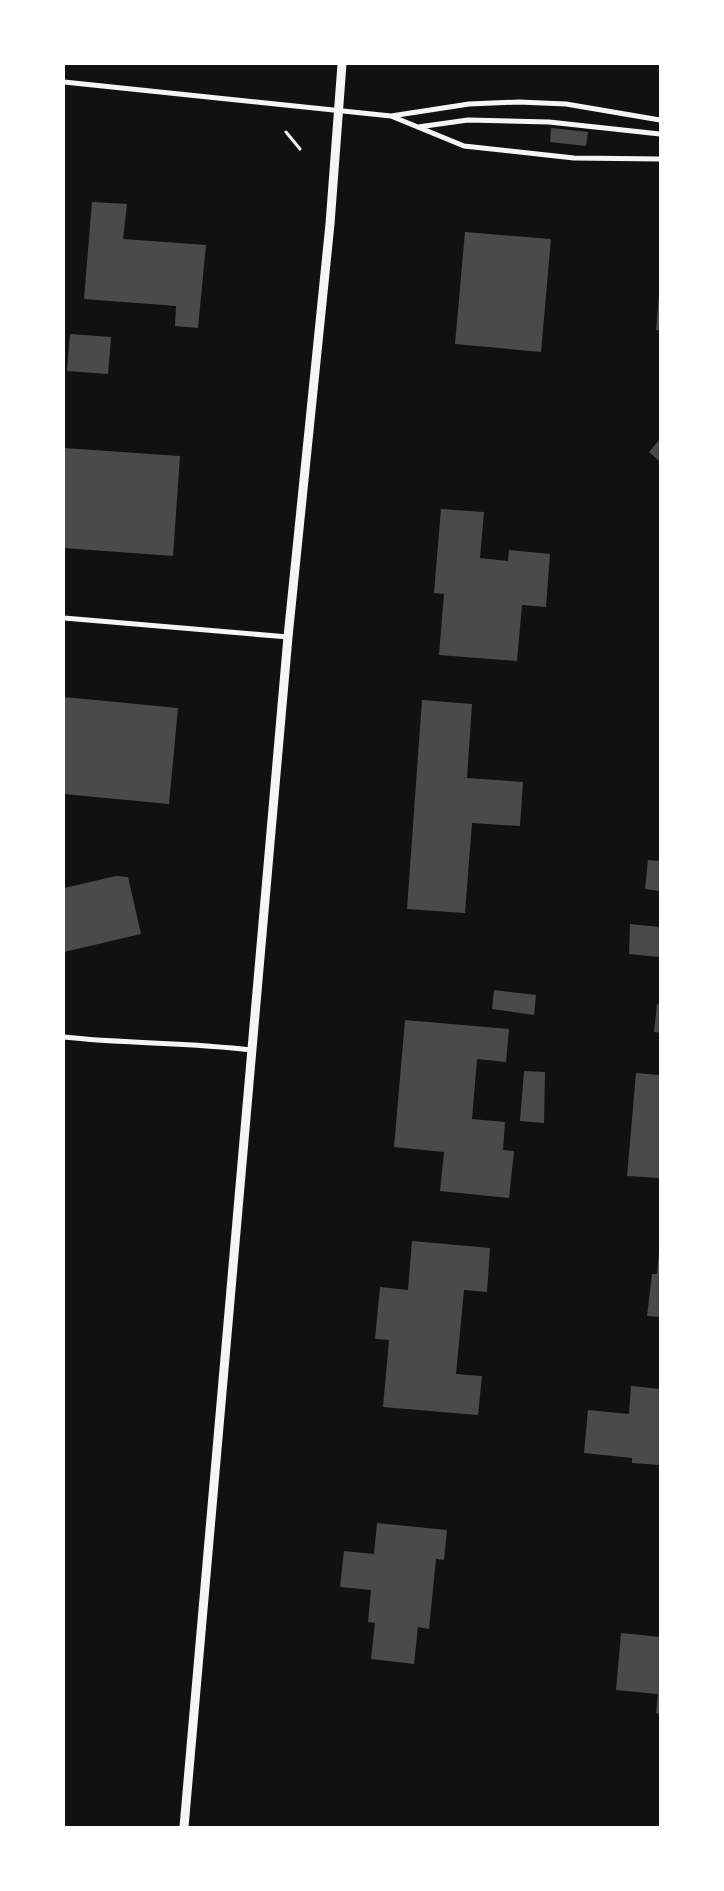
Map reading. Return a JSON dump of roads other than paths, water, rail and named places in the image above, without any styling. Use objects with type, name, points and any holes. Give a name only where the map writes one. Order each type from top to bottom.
[{"type":"street","points":[[184,1827],[251,1050],[288,638],[331,215],[342,64]]},
{"type":"street","points":[[64,82],[391,116],[469,104],[518,102],[566,104],[660,120]]},
{"type":"street","points":[[391,116],[464,146],[574,158],[660,159]]},
{"type":"street","points":[[418,127],[468,120],[549,122],[660,134]]},
{"type":"street","points":[[64,618],[288,638]]},
{"type":"street","points":[[64,1037],[130,1042],[202,1044],[251,1050]]}]
